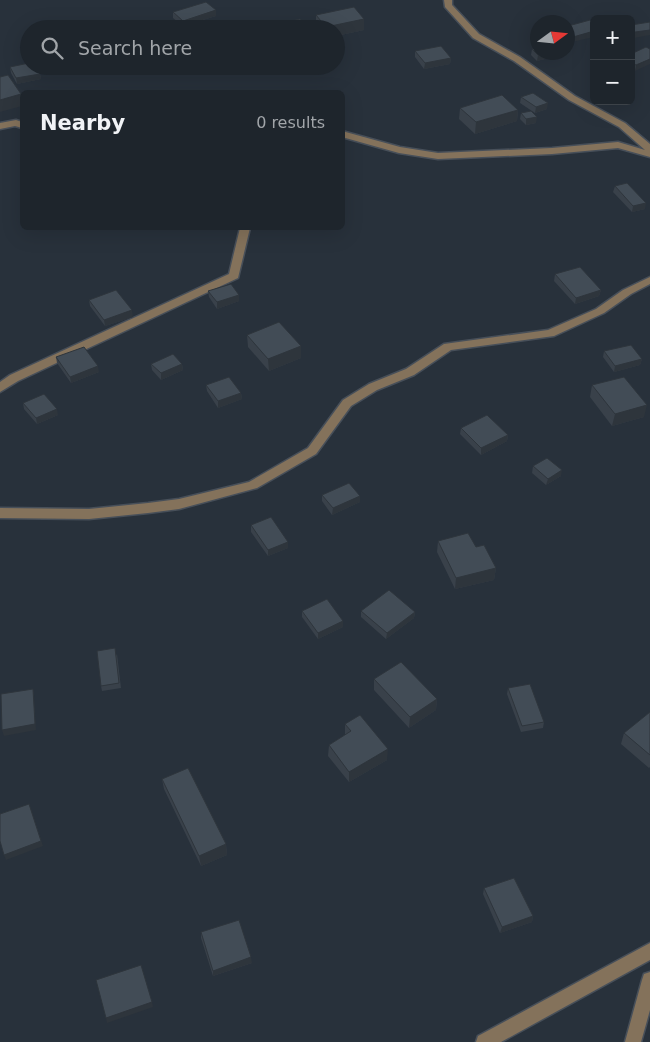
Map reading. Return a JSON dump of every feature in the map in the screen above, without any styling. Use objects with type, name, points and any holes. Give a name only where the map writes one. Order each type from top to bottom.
[{"type":"street","points":[[448,0],[448,5],[476,36],[516,58],[572,98],[622,125],[650,149]]},
{"type":"street","points":[[0,126],[16,123],[20,124]]},
{"type":"street","points":[[345,135],[399,150],[438,156],[552,151],[618,145],[650,154]]},
{"type":"street","points":[[0,388],[14,378],[234,276],[245,230]]},
{"type":"street","points":[[0,513],[89,514],[148,508],[179,504],[253,485],[312,451],[347,403],[373,387],[410,372],[448,347],[550,333],[600,311],[627,292],[650,280]]},
{"type":"street","points":[[484,1042],[650,951]]},
{"type":"street","points":[[633,1042],[650,980]]},
{"type":"building","points":[[206,2],[216,10],[186,20],[182,20],[173,12]]},
{"type":"building","points":[[354,7],[364,19],[345,23],[345,20],[320,20],[316,15]]},
{"type":"building","points":[[590,20],[590,32],[575,36],[575,24]]},
{"type":"building","points":[[650,22],[650,30],[635,32],[635,24]]},
{"type":"building","points":[[441,46],[451,58],[425,63],[415,51]]},
{"type":"building","points":[[646,47],[650,49],[650,59],[635,65],[635,52]]},
{"type":"building","points":[[20,65],[20,75],[34,75],[16,78],[10,67]]},
{"type":"building","points":[[8,75],[20,94],[0,100],[0,77]]},
{"type":"building","points":[[533,93],[548,103],[536,107],[521,97]]},
{"type":"building","points":[[502,95],[518,110],[476,122],[460,108]]},
{"type":"building","points":[[531,111],[537,117],[526,119],[521,113]]},
{"type":"building","points":[[627,183],[646,203],[633,206],[615,186]]},
{"type":"building","points":[[580,267],[601,290],[576,298],[555,274]]},
{"type":"building","points":[[231,284],[239,295],[217,302],[208,291]]},
{"type":"building","points":[[116,290],[132,310],[104,320],[89,300]]},
{"type":"building","points":[[279,322],[301,346],[268,359],[247,335]]},
{"type":"building","points":[[631,345],[642,359],[615,366],[604,351]]},
{"type":"building","points":[[84,347],[98,366],[70,377],[56,357]]},
{"type":"building","points":[[173,354],[182,364],[161,373],[151,364]]},
{"type":"building","points":[[229,377],[241,393],[218,401],[206,385]]},
{"type":"building","points":[[624,377],[647,405],[615,414],[592,385]]},
{"type":"building","points":[[44,394],[57,409],[36,418],[23,403]]},
{"type":"building","points":[[487,415],[508,435],[481,448],[461,428]]},
{"type":"building","points":[[547,458],[562,470],[548,479],[533,466]]},
{"type":"building","points":[[349,483],[360,496],[333,508],[322,495]]},
{"type":"building","points":[[271,517],[288,542],[268,550],[251,525]]},
{"type":"building","points":[[468,533],[476,547],[484,545],[496,568],[456,578],[438,541]]},
{"type":"building","points":[[389,590],[415,612],[387,633],[361,611]]},
{"type":"building","points":[[327,599],[343,621],[318,633],[302,611]]},
{"type":"building","points":[[115,648],[119,683],[101,686],[97,651]]},
{"type":"building","points":[[401,662],[437,699],[410,717],[374,679]]},
{"type":"building","points":[[530,684],[544,722],[522,726],[508,688]]},
{"type":"building","points":[[33,689],[35,724],[2,730],[1,694]]},
{"type":"building","points":[[650,712],[650,755],[624,733]]},
{"type":"building","points":[[360,715],[388,749],[349,772],[329,745],[351,731],[345,724]]},
{"type":"building","points":[[188,768],[226,844],[199,856],[162,779]]},
{"type":"building","points":[[29,804],[41,841],[4,855],[0,841],[0,814]]},
{"type":"building","points":[[514,878],[533,916],[502,927],[484,888]]},
{"type":"building","points":[[239,920],[251,957],[213,971],[201,932]]},
{"type":"building","points":[[141,965],[152,1002],[106,1018],[96,980]]}]
